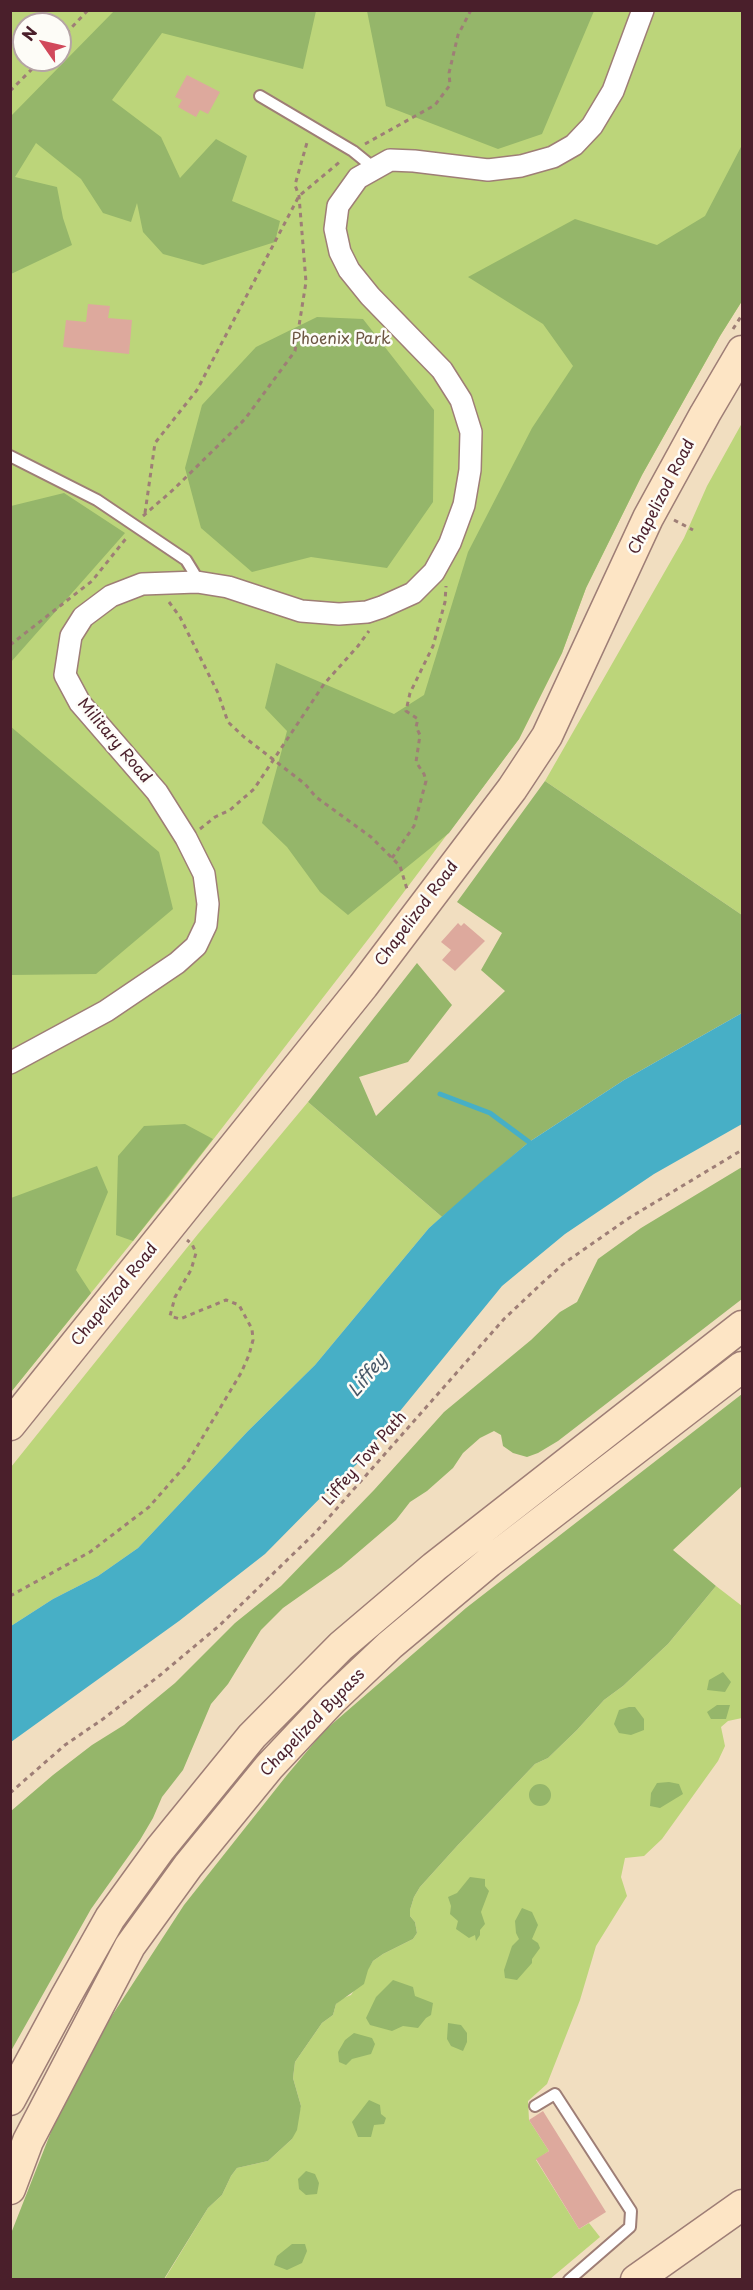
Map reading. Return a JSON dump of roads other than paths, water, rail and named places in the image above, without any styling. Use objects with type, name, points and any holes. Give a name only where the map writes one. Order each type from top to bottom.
[{"type":"main road","name":"Chapelizod Road","points":[[10,1425],[171,1227],[437,889],[512,789],[547,736],[648,518],[705,414],[737,342]]},
{"type":"main road","name":"Chapelizod Bypass","points":[[10,2100],[110,1918],[160,1849],[252,1736],[341,1646],[434,1567],[742,1326]]},
{"type":"main road","name":"Chapelizod Bypass","points":[[10,2188],[28,2141],[130,1946],[188,1866],[269,1767],[333,1699],[390,1645],[489,1562],[742,1367]]},
{"type":"main road","points":[[636,2280],[742,2205]]},
{"type":"street","name":"Military Road","points":[[10,1063],[106,1011],[177,963],[196,946],[206,926],[208,904],[204,874],[186,838],[157,792],[80,703],[65,675],[70,636],[83,617],[111,596],[142,585],[197,582],[228,587],[301,611],[339,614],[367,612],[382,608],[413,593],[434,572],[450,543],[464,505],[470,470],[471,432],[461,400],[442,370],[370,296],[349,270],[340,252],[335,229],[338,206],[358,178],[390,160],[414,160],[488,170],[521,166],[554,157],[574,145],[592,126],[613,91],[643,10]]},
{"type":"lane","points":[[260,96],[353,151],[374,168]]},
{"type":"lane","points":[[10,456],[76,488],[136,526],[186,560],[197,582]]},
{"type":"lane","points":[[535,2106],[555,2094],[631,2211],[630,2227],[569,2280]]},
{"type":"water","name":"Liffey","points":[[742,1013],[742,1124],[654,1174],[565,1234],[502,1286],[356,1465],[339,1479],[265,1554],[179,1621],[11,1742],[11,1626],[53,1599],[98,1576],[138,1548],[248,1431],[315,1365],[429,1228],[481,1182],[529,1142],[624,1080]]},
{"type":"waterway","points":[[440,1094],[490,1113],[529,1142]]},
{"type":"park label","name":"Phoenix Park","points":[[341,340]]}]
